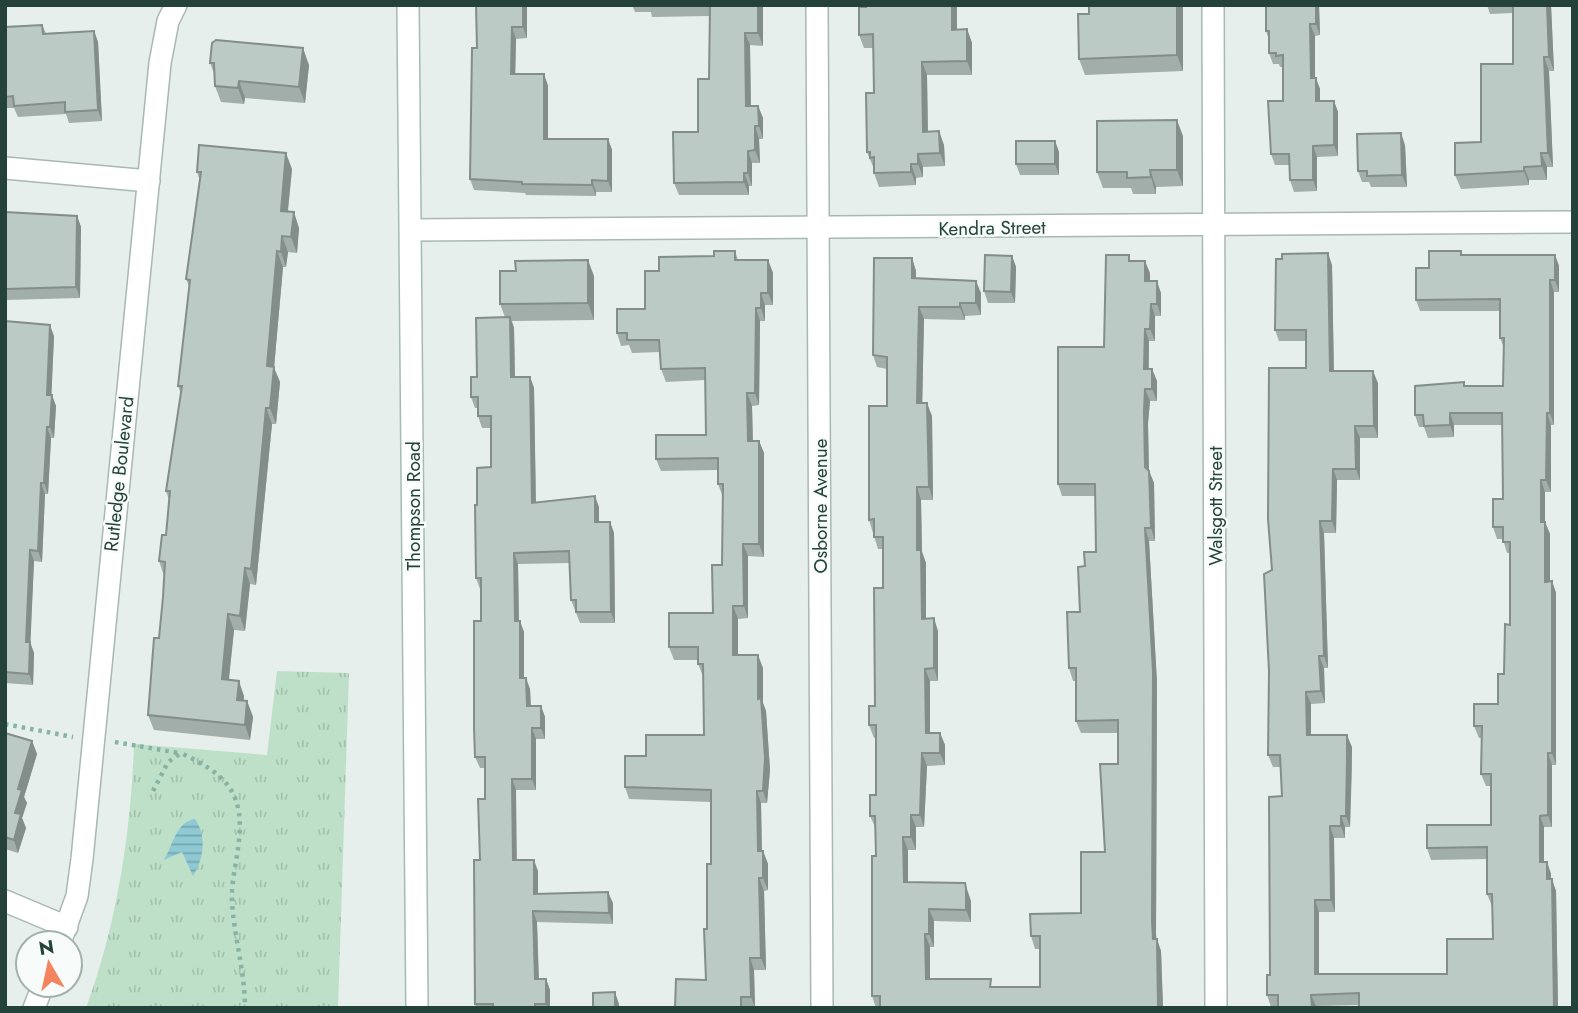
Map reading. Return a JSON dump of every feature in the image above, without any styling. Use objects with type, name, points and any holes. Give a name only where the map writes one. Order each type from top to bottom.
[{"type":"street","name":"Rutledge Boulevard","points":[[66,929],[77,896],[82,859],[160,63],[168,21],[176,5]]},
{"type":"street","name":"Thompson Road","points":[[408,5],[417,1008]]},
{"type":"street","name":"Osborne Avenue","points":[[817,5],[822,1008]]},
{"type":"street","name":"Walsgott Street","points":[[1213,5],[1216,1008]]},
{"type":"street","points":[[5,168],[149,181]]},
{"type":"street","name":"Kendra Street","points":[[411,230],[1573,222]]},
{"type":"street","points":[[5,901],[54,929]]},
{"type":"path","points":[[5,724],[79,738]]},
{"type":"path","points":[[108,741],[181,753],[213,769],[230,786],[239,810],[239,844],[232,897],[234,930],[245,983],[245,1008]]},
{"type":"path","points":[[153,791],[168,762],[181,753]]},
{"type":"green space","points":[[277,671],[349,673],[338,1008],[86,1008],[106,944],[120,878],[130,811],[134,744],[267,755]]},
{"type":"water","points":[[195,819],[203,847],[193,876],[182,852],[164,860],[179,829]]},
{"type":"building","points":[[476,5],[523,5],[523,27],[512,27],[511,74],[544,74],[544,139],[608,139],[608,181],[592,180],[592,185],[522,184],[470,179],[472,48],[477,48]]},
{"type":"building","points":[[710,5],[758,5],[758,33],[745,33],[746,106],[758,106],[759,126],[755,126],[755,150],[748,151],[748,173],[744,173],[744,182],[674,183],[673,132],[698,132],[698,79],[709,79]]},
{"type":"building","points":[[952,5],[952,30],[967,29],[967,61],[922,62],[923,132],[939,131],[940,153],[918,154],[918,164],[911,164],[911,172],[874,173],[874,157],[870,158],[870,152],[867,152],[866,93],[874,93],[873,34],[859,35],[859,7]]},
{"type":"building","points":[[1089,5],[1177,5],[1177,55],[1079,59],[1078,14],[1089,14]]},
{"type":"building","points":[[1266,5],[1316,5],[1316,24],[1310,24],[1311,78],[1316,78],[1316,101],[1334,101],[1334,145],[1313,146],[1313,180],[1290,180],[1289,154],[1271,154],[1268,101],[1283,101],[1283,55],[1269,53]]},
{"type":"building","points":[[1513,5],[1547,5],[1549,57],[1544,57],[1548,153],[1541,153],[1542,166],[1524,167],[1524,171],[1455,175],[1455,143],[1481,142],[1481,64],[1513,64]]},
{"type":"building","points":[[42,25],[43,34],[94,31],[98,110],[65,112],[65,102],[14,106],[13,96],[5,97],[5,27]]},
{"type":"building","points":[[216,40],[303,48],[299,87],[239,81],[238,88],[215,86],[214,63],[210,63],[212,43]]},
{"type":"building","points":[[1177,120],[1177,170],[1150,170],[1151,177],[1127,178],[1127,172],[1097,172],[1097,121]]},
{"type":"building","points":[[1401,133],[1402,175],[1367,176],[1367,171],[1358,171],[1357,134]]},
{"type":"building","points":[[1016,141],[1055,141],[1055,164],[1016,164]]},
{"type":"building","points":[[199,145],[286,153],[281,211],[294,212],[291,237],[282,236],[281,252],[277,251],[267,366],[274,367],[270,408],[266,408],[251,569],[245,568],[240,616],[228,614],[222,679],[239,681],[237,700],[247,701],[245,725],[148,715],[154,638],[159,638],[163,597],[165,562],[159,561],[162,535],[166,535],[170,491],[166,491],[182,386],[178,386],[190,280],[186,279],[201,172],[197,172]]},
{"type":"building","points":[[5,212],[77,216],[76,287],[5,289]]},
{"type":"building","points":[[714,251],[735,251],[735,260],[768,260],[768,293],[761,293],[761,308],[756,308],[755,393],[747,393],[748,441],[759,441],[759,544],[743,544],[744,606],[733,606],[733,655],[758,655],[758,699],[761,698],[765,758],[763,791],[757,791],[758,851],[763,851],[763,878],[759,878],[761,958],[750,958],[751,997],[741,997],[741,1008],[675,1008],[676,979],[706,980],[704,929],[707,929],[707,864],[711,864],[711,790],[625,787],[625,756],[646,756],[646,735],[704,735],[703,664],[698,664],[698,647],[669,647],[669,613],[713,613],[712,565],[722,565],[723,484],[718,484],[718,458],[656,459],[656,435],[706,435],[705,368],[661,369],[659,340],[627,340],[627,333],[617,333],[617,309],[645,309],[645,271],[659,271],[659,257],[714,256]]},
{"type":"building","points":[[1429,251],[1461,251],[1461,255],[1555,255],[1555,280],[1550,280],[1550,413],[1547,413],[1546,480],[1541,480],[1541,522],[1545,522],[1545,582],[1552,581],[1552,753],[1548,753],[1548,815],[1540,816],[1540,862],[1547,862],[1547,879],[1552,879],[1554,1008],[1359,1008],[1359,993],[1311,995],[1312,1008],[1278,1008],[1278,995],[1267,995],[1267,975],[1270,975],[1269,797],[1282,796],[1280,755],[1268,755],[1269,671],[1264,574],[1272,570],[1268,519],[1269,368],[1306,368],[1306,330],[1275,330],[1276,259],[1282,259],[1282,254],[1328,253],[1330,371],[1373,371],[1374,426],[1355,426],[1356,469],[1333,469],[1332,521],[1320,521],[1324,656],[1319,656],[1321,691],[1306,692],[1307,735],[1347,735],[1347,758],[1346,816],[1341,816],[1341,826],[1330,826],[1331,900],[1315,900],[1315,974],[1447,974],[1447,939],[1493,939],[1492,894],[1487,894],[1487,847],[1427,848],[1427,825],[1491,825],[1491,774],[1481,774],[1482,726],[1474,726],[1474,704],[1498,704],[1498,674],[1504,674],[1505,624],[1510,625],[1510,542],[1503,542],[1503,527],[1493,527],[1493,499],[1503,499],[1502,413],[1450,413],[1450,425],[1424,426],[1423,415],[1415,415],[1415,386],[1464,382],[1464,386],[1503,386],[1504,338],[1500,338],[1500,299],[1416,300],[1416,268],[1429,268]]},
{"type":"building","points":[[985,255],[1012,256],[1011,292],[984,291]]},
{"type":"building","points":[[1106,255],[1129,255],[1129,261],[1145,261],[1145,281],[1157,281],[1157,304],[1151,304],[1150,329],[1145,329],[1144,369],[1152,369],[1152,389],[1145,389],[1144,411],[1145,467],[1149,471],[1151,528],[1145,528],[1153,671],[1152,921],[1153,939],[1157,939],[1158,1008],[880,1008],[880,996],[872,996],[872,856],[876,856],[875,816],[870,816],[870,795],[876,795],[876,725],[869,725],[869,706],[875,706],[874,588],[883,588],[883,537],[874,537],[874,519],[869,520],[869,406],[887,406],[887,357],[873,355],[874,258],[912,258],[912,278],[976,281],[976,303],[960,303],[960,307],[919,307],[917,403],[927,403],[929,487],[917,487],[917,550],[921,550],[922,619],[934,618],[934,668],[925,669],[926,733],[940,733],[940,753],[922,753],[920,815],[911,815],[911,837],[903,837],[904,882],[965,883],[966,888],[966,910],[929,909],[929,934],[925,934],[926,979],[991,979],[990,987],[1040,987],[1040,936],[1031,936],[1030,914],[1081,913],[1081,852],[1105,852],[1100,764],[1118,764],[1118,720],[1076,721],[1076,668],[1069,668],[1067,612],[1080,612],[1078,567],[1085,566],[1084,552],[1096,552],[1095,484],[1058,484],[1058,347],[1104,347]]},
{"type":"building","points":[[588,260],[588,303],[500,304],[500,271],[516,271],[515,261]]},
{"type":"building","points":[[510,317],[511,377],[530,377],[532,503],[595,496],[595,522],[610,522],[611,612],[576,612],[576,600],[571,600],[569,551],[514,553],[515,621],[520,621],[520,678],[526,678],[527,706],[541,706],[541,728],[532,728],[532,779],[512,779],[513,860],[534,860],[534,894],[608,892],[609,913],[533,911],[535,979],[546,979],[546,1004],[535,1004],[535,1008],[493,1008],[493,1004],[475,1004],[474,860],[480,860],[478,799],[485,799],[485,757],[475,757],[474,621],[481,621],[481,578],[476,578],[475,505],[477,468],[491,467],[491,416],[478,416],[478,397],[471,397],[471,377],[477,377],[476,318]]},
{"type":"building","points":[[5,321],[50,325],[47,395],[52,395],[50,427],[47,427],[44,483],[41,483],[38,551],[30,550],[26,642],[30,642],[29,674],[5,672]]},
{"type":"building","points":[[5,733],[32,741],[18,789],[22,790],[15,813],[21,814],[14,840],[5,837]]},
{"type":"building","points":[[615,992],[615,1008],[593,1008],[593,993]]}]
